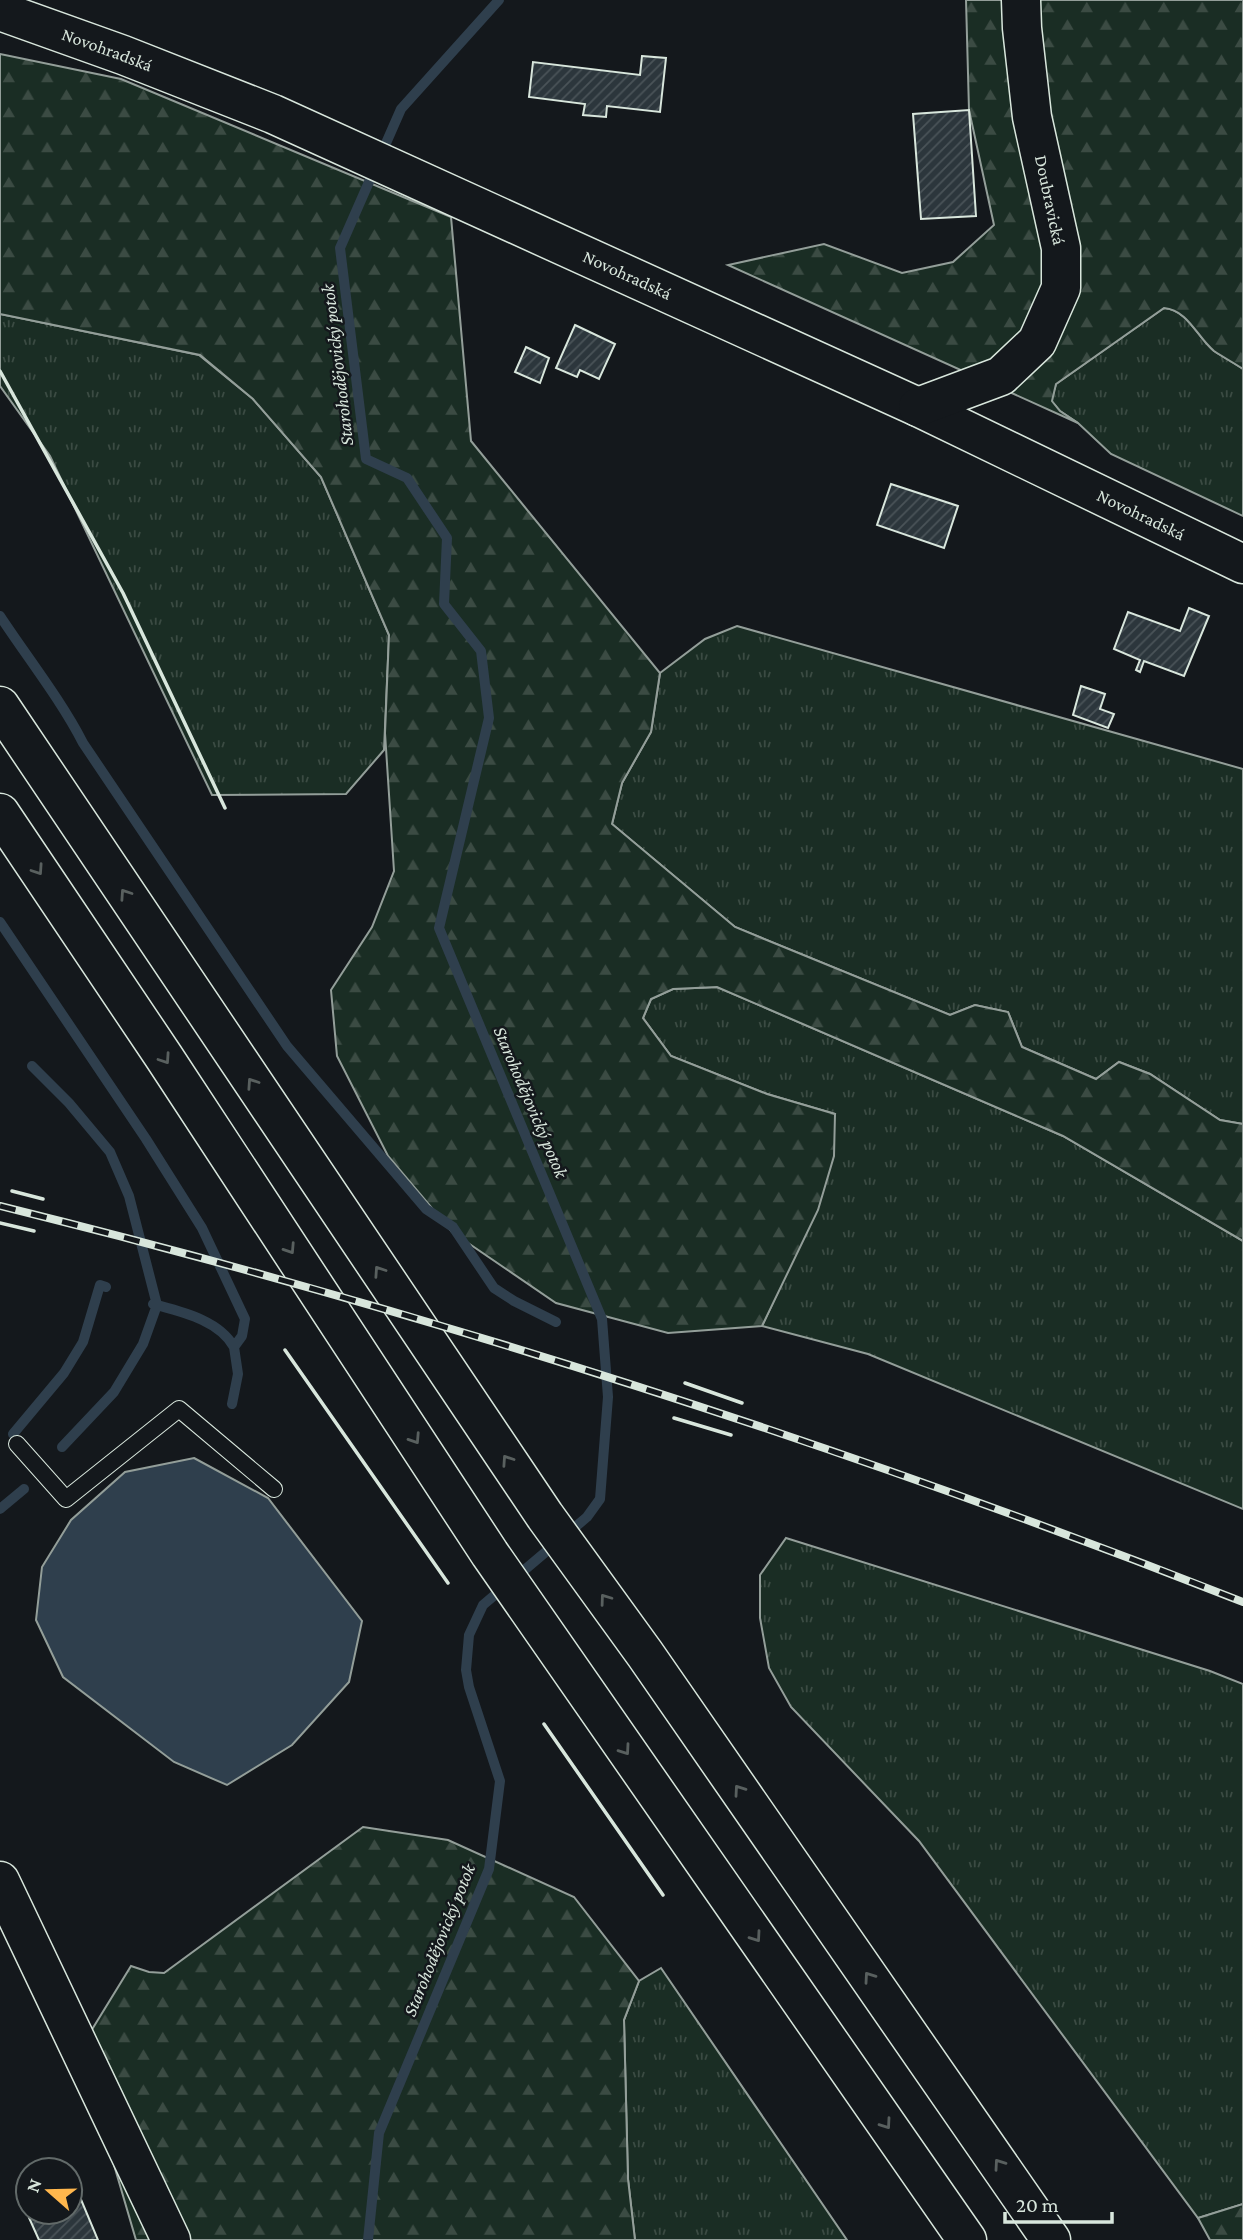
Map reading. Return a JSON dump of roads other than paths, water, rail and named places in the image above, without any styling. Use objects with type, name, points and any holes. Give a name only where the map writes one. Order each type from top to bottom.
[{"type":"main road","name":"Doubravická","points":[[918,407],[1001,376],[1037,342],[1061,288],[1061,248],[1032,117],[1021,0]]},
{"type":"main road","name":"Novohradská","points":[[0,11],[123,55],[273,114],[918,407],[1243,564]]},
{"type":"main road","points":[[0,706],[545,1516],[645,1654],[1051,2240]]},
{"type":"main road","points":[[0,813],[172,1069],[490,1554],[967,2240]]},
{"type":"main road","points":[[0,1881],[171,2240]]},
{"type":"lane","points":[[17,1444],[66,1499],[179,1409],[274,1489]]},
{"type":"water","points":[[194,1458],[268,1498],[362,1621],[349,1682],[292,1745],[227,1785],[174,1762],[63,1677],[36,1620],[42,1567],[71,1520],[125,1472]]},
{"type":"waterway","name":"Starohodějovický potok","points":[[368,2240],[379,2133],[489,1869],[500,1781],[469,1687],[466,1670],[469,1635],[483,1605],[587,1517],[600,1499],[608,1397],[602,1319],[439,928],[489,718],[481,651],[444,604],[447,538],[407,478],[366,459],[340,248],[401,109],[499,0]]},
{"type":"waterway","points":[[0,616],[287,1046],[426,1209],[453,1227],[494,1288],[556,1322]]},
{"type":"waterway","points":[[0,922],[146,1139],[202,1228],[245,1319],[242,1336],[234,1347],[238,1374],[232,1404]]},
{"type":"waterway","points":[[32,1066],[69,1103],[110,1152],[129,1196],[157,1305],[143,1344],[114,1392],[62,1447]]},
{"type":"waterway","points":[[13,1434],[64,1373],[83,1342],[100,1285],[106,1287]]},
{"type":"waterway","points":[[153,1304],[199,1318],[219,1330],[234,1347]]},
{"type":"waterway","points":[[0,1509],[24,1489]]},
{"type":"railway","points":[[0,1206],[315,1289],[628,1383],[937,1488],[1243,1602]]}]
